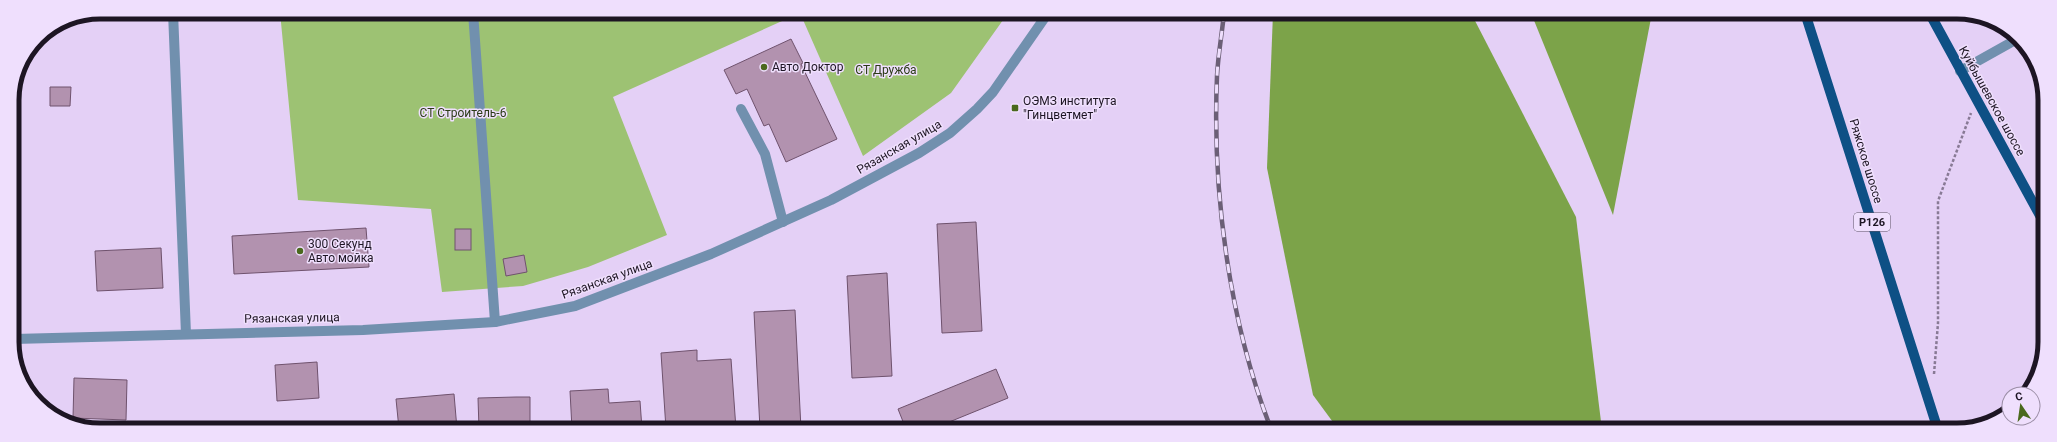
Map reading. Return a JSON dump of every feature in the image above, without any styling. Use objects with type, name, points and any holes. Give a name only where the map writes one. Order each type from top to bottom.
[{"type":"main road","name":"Ряжское шоссе","points":[[1807,19],[1936,423]]},
{"type":"main road","name":"Куйбышевское шоссе","points":[[1933,19],[2038,212]]},
{"type":"street","points":[[174,19],[186,334]]},
{"type":"street","points":[[473,19],[495,322]]},
{"type":"street","name":"Рязанская улица","points":[[19,339],[363,330],[495,322],[575,306],[711,254],[783,222],[838,197],[919,153],[950,133],[977,109],[993,92],[1044,19]]},
{"type":"street","points":[[1960,71],[2012,42]]},
{"type":"street","points":[[741,109],[765,154],[783,222]]},
{"type":"path","points":[[1933,377],[1938,323],[1938,202],[1976,99]]},
{"type":"green space","name":"СТ Строитель-6","points":[[281,19],[787,19],[613,97],[667,235],[588,267],[523,286],[442,292],[431,209],[298,200]]},
{"type":"green space","name":"СТ Строитель-6","points":[[803,19],[1004,19],[951,93],[863,156]]},
{"type":"green space","points":[[1273,19],[1474,19],[1576,217],[1601,423],[1334,423],[1313,395],[1267,168]]},
{"type":"green space","points":[[1533,19],[1651,19],[1613,215]]},
{"type":"building","points":[[791,39],[803,63],[801,64],[837,139],[786,162],[769,124],[764,126],[747,89],[736,94],[724,70]]},
{"type":"building","points":[[50,87],[71,87],[70,106],[50,106]]},
{"type":"building","points":[[976,222],[982,331],[942,333],[937,224]]},
{"type":"building","name":"300 Секунд Авто мойка","points":[[366,228],[369,267],[234,274],[232,236]]},
{"type":"building","points":[[455,229],[471,229],[471,250],[455,250]]},
{"type":"building","points":[[161,248],[163,288],[97,291],[95,251]]},
{"type":"building","points":[[524,255],[527,272],[506,276],[503,259]]},
{"type":"building","points":[[887,273],[892,376],[852,378],[847,276]]},
{"type":"building","points":[[795,310],[801,423],[760,423],[754,312]]},
{"type":"building","points":[[697,350],[697,361],[731,359],[736,423],[666,423],[661,353]]},
{"type":"building","points":[[317,362],[319,398],[277,401],[275,365]]},
{"type":"building","points":[[996,369],[1008,398],[947,423],[904,423],[898,409]]},
{"type":"building","points":[[74,378],[127,380],[126,420],[73,418]]},
{"type":"building","points":[[608,389],[609,403],[640,401],[642,423],[572,423],[570,391]]},
{"type":"building","points":[[454,394],[456,423],[398,423],[396,399]]},
{"type":"building","points":[[530,397],[530,423],[479,423],[478,398]]},
{"type":"railway","points":[[1223,19],[1217,76],[1216,120],[1217,165],[1226,256],[1244,345],[1256,388],[1269,423]]},
{"type":"place","name":"Авто Доктор","points":[[764,67]]},
{"type":"place","name":"ОЭМЗ института \"Гинцветмет\"","points":[[1015,108]]},
{"type":"place","name":"300 Секунд Авто мойка","points":[[300,251]]},
{"type":"park label","name":"СТ Дружба","points":[[886,70]]}]
